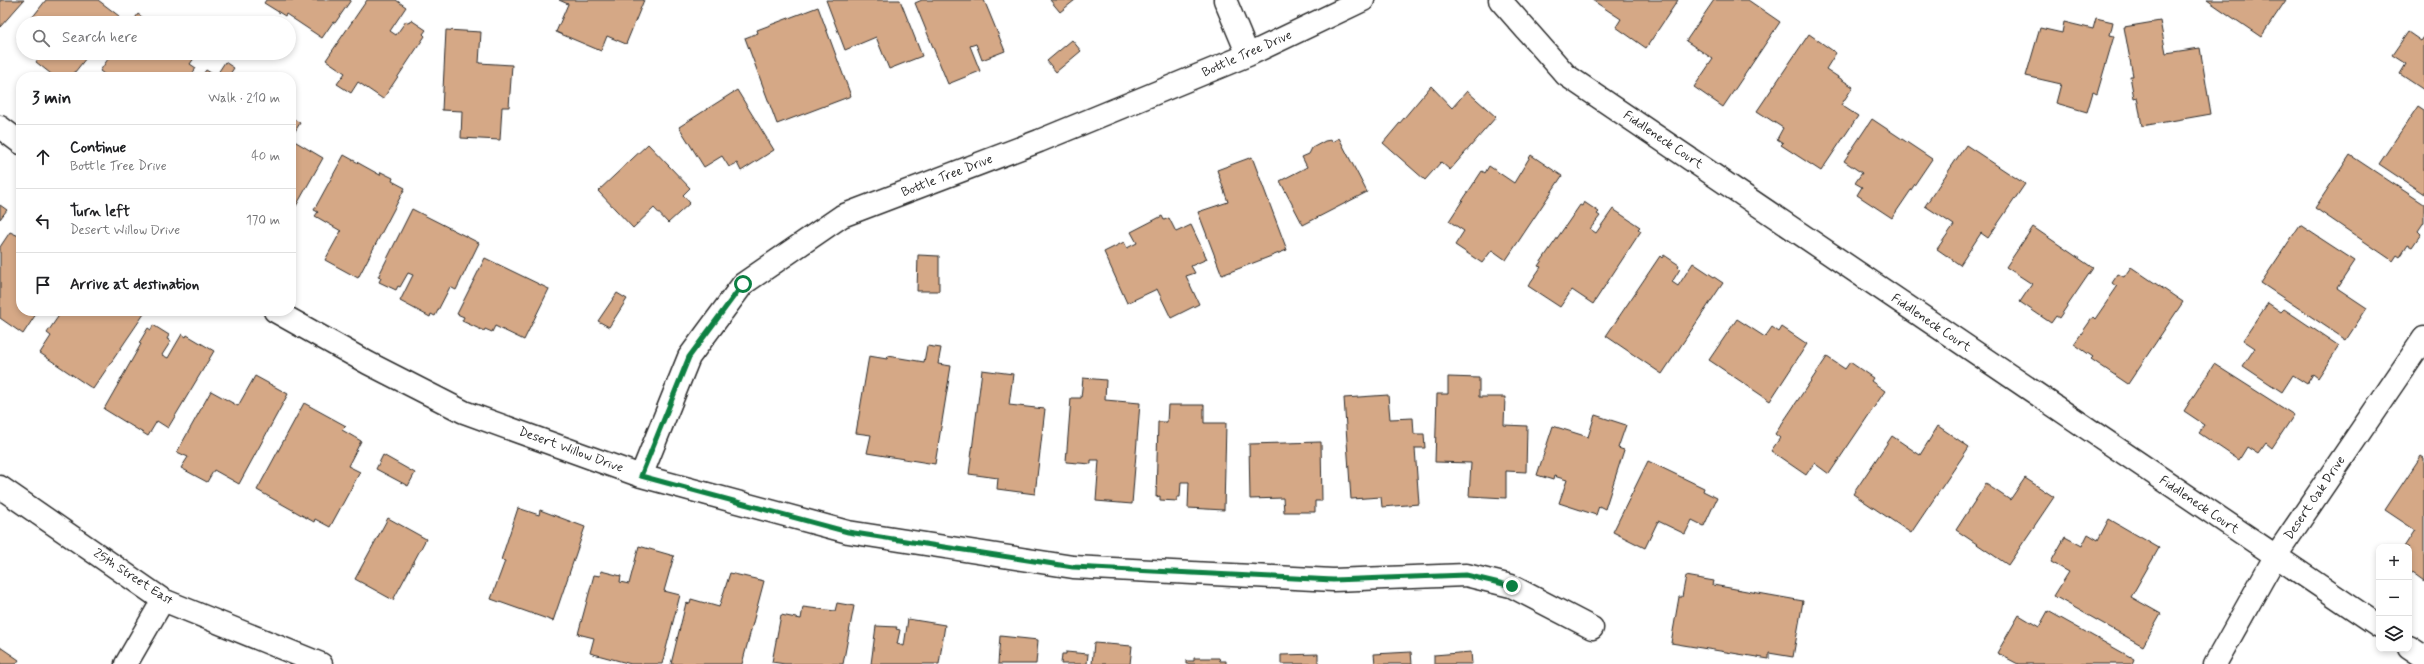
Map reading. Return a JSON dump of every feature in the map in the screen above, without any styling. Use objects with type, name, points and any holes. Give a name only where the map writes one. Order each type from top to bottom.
[{"type":"street","points":[[1225,0],[1248,55]]},
{"type":"street","name":"Bottle Tree Drive","points":[[641,476],[689,357],[743,284],[842,216],[1039,141],[1248,55],[1363,0]]},
{"type":"street","name":"Fiddleneck Court","points":[[1500,0],[1566,75],[2376,624]]},
{"type":"street","points":[[0,127],[16,139]]},
{"type":"street","name":"Desert Willow Drive","points":[[283,316],[368,363],[464,412],[641,476],[848,532],[1073,567],[1333,580],[1466,575],[1512,586],[1592,628]]},
{"type":"street","name":"Desert Oak Drive","points":[[2215,664],[2276,557],[2424,338]]},
{"type":"street","name":"25th Street East","points":[[0,487],[163,600],[321,664]]},
{"type":"street","points":[[126,664],[163,600]]},
{"type":"street","points":[[2412,649],[2424,657]]},
{"type":"building","points":[[0,0],[24,0],[0,27]]},
{"type":"building","points":[[46,0],[98,0],[119,16],[33,16]]},
{"type":"building","points":[[266,0],[351,0],[335,23],[333,22],[322,38],[296,21],[296,16],[289,16],[286,14],[285,16],[264,3]]},
{"type":"building","points":[[367,0],[396,0],[406,7],[390,31],[396,35],[406,21],[409,23],[411,20],[426,30],[423,34],[425,36],[383,99],[358,82],[351,93],[337,84],[345,73],[326,60]]},
{"type":"building","points":[[559,0],[644,0],[626,44],[607,36],[601,51],[556,32],[568,4]]},
{"type":"building","points":[[826,0],[900,0],[922,56],[889,69],[876,37],[845,50]]},
{"type":"building","points":[[922,0],[984,0],[1005,51],[982,60],[976,44],[970,46],[980,71],[948,84],[915,3]]},
{"type":"building","points":[[1050,0],[1075,0],[1060,12]]},
{"type":"building","points":[[1592,0],[1678,0],[1646,48],[1616,27],[1621,19]]},
{"type":"building","points":[[1714,0],[1748,0],[1780,22],[1723,107],[1694,87],[1713,59],[1686,41]]},
{"type":"building","points":[[2207,0],[2286,0],[2261,37]]},
{"type":"building","points":[[818,7],[851,96],[777,124],[745,38],[758,33],[757,30]]},
{"type":"building","points":[[2096,18],[2113,22],[2110,35],[2114,36],[2097,94],[2093,92],[2087,112],[2056,103],[2061,84],[2026,76],[2040,28],[2062,33],[2064,22],[2093,29]]},
{"type":"building","points":[[2160,21],[2166,53],[2200,48],[2211,114],[2142,126],[2137,97],[2134,98],[2130,76],[2133,76],[2124,27]]},
{"type":"building","points":[[446,30],[481,32],[479,63],[512,65],[509,107],[502,107],[500,140],[461,138],[462,111],[442,110]]},
{"type":"building","points":[[2408,32],[2421,41],[2424,37],[2424,90],[2400,74],[2406,64],[2392,55]]},
{"type":"building","points":[[1809,34],[1836,53],[1826,69],[1853,87],[1841,105],[1858,116],[1821,171],[1781,145],[1783,143],[1777,139],[1783,128],[1757,111]]},
{"type":"building","points":[[1072,40],[1081,51],[1056,72],[1047,61]]},
{"type":"building","points":[[37,60],[84,60],[75,72],[49,72],[36,62]]},
{"type":"building","points":[[107,60],[193,60],[190,64],[196,68],[193,72],[100,71]]},
{"type":"building","points":[[225,62],[234,68],[231,72],[219,72]]},
{"type":"building","points":[[1431,86],[1452,108],[1467,91],[1496,117],[1450,170],[1441,162],[1425,180],[1383,143]]},
{"type":"building","points":[[737,90],[774,150],[741,171],[737,163],[729,167],[722,156],[704,167],[679,127]]},
{"type":"building","points":[[2418,106],[2424,110],[2424,194],[2379,164]]},
{"type":"building","points":[[1872,119],[1932,159],[1892,218],[1857,195],[1862,187],[1855,183],[1862,173],[1844,161]]},
{"type":"building","points":[[296,120],[300,123],[296,130]]},
{"type":"building","points":[[1339,138],[1367,192],[1303,225],[1280,181],[1307,167],[1302,157],[1309,154],[1312,148],[1325,141],[1331,140],[1332,142]]},
{"type":"building","points":[[296,142],[323,158],[296,206]]},
{"type":"building","points":[[648,144],[690,188],[683,195],[690,203],[668,223],[654,208],[633,228],[598,191]]},
{"type":"building","points":[[1966,145],[2025,184],[1988,238],[1981,233],[1960,265],[1937,249],[1954,225],[1925,206]]},
{"type":"building","points":[[344,155],[380,175],[381,172],[393,178],[392,181],[405,188],[358,278],[325,260],[341,231],[315,216],[318,212],[314,210]]},
{"type":"building","points":[[1531,155],[1562,176],[1506,260],[1492,250],[1482,263],[1455,245],[1464,231],[1449,221],[1482,171],[1485,173],[1489,166],[1514,183]]},
{"type":"building","points":[[2350,155],[2424,204],[2424,222],[2418,231],[2421,234],[2412,247],[2408,245],[2400,257],[2397,255],[2393,261],[2315,208]]},
{"type":"building","points":[[1252,157],[1287,250],[1222,275],[1198,212],[1228,202],[1217,170]]},
{"type":"building","points":[[1584,202],[1599,212],[1597,214],[1600,216],[1590,229],[1596,233],[1613,209],[1640,227],[1638,229],[1641,231],[1593,304],[1572,290],[1560,307],[1528,286],[1541,267],[1538,266],[1580,205],[1582,206]]},
{"type":"building","points":[[0,205],[7,210],[0,219]]},
{"type":"building","points":[[412,209],[479,243],[456,290],[450,287],[435,316],[431,314],[430,317],[400,301],[413,275],[408,273],[400,287],[398,286],[396,290],[379,282],[381,278],[378,277]]},
{"type":"building","points":[[1162,216],[1164,220],[1169,218],[1176,232],[1191,225],[1207,259],[1191,266],[1195,273],[1186,276],[1199,304],[1171,318],[1157,289],[1127,303],[1104,252],[1124,242],[1127,248],[1137,243],[1131,232]]},
{"type":"building","points":[[2300,225],[2355,261],[2337,288],[2367,308],[2346,340],[2261,283]]},
{"type":"building","points":[[2033,227],[2093,268],[2059,318],[2056,316],[2051,323],[2020,302],[2032,284],[2006,267]]},
{"type":"building","points":[[10,232],[16,235],[16,316],[35,316],[23,334],[0,318],[0,247]]},
{"type":"building","points":[[918,255],[939,256],[939,291],[917,291]]},
{"type":"building","points":[[1664,255],[1679,265],[1678,267],[1680,269],[1672,282],[1678,286],[1693,263],[1723,283],[1662,374],[1606,336],[1660,256],[1662,258]]},
{"type":"building","points":[[485,258],[549,289],[524,340],[495,326],[492,332],[485,329],[484,331],[462,321],[464,317],[457,314]]},
{"type":"building","points":[[2131,267],[2183,302],[2128,384],[2091,359],[2093,357],[2074,344],[2093,317],[2095,319],[2117,287],[2112,283],[2118,274],[2124,277]]},
{"type":"building","points":[[617,293],[627,299],[609,327],[598,321]]},
{"type":"building","points":[[2268,303],[2281,312],[2284,309],[2339,346],[2318,378],[2313,374],[2307,384],[2293,375],[2282,392],[2243,366],[2255,348],[2243,340]]},
{"type":"building","points":[[59,316],[143,316],[93,389],[40,353],[51,336],[47,333]]},
{"type":"building","points":[[1737,319],[1765,337],[1772,327],[1779,332],[1782,327],[1807,344],[1770,401],[1709,360]]},
{"type":"building","points":[[153,325],[169,335],[167,339],[171,341],[162,355],[168,358],[182,334],[186,337],[187,335],[214,351],[168,428],[157,421],[148,436],[104,409],[141,344],[139,343],[148,328],[151,330]]},
{"type":"building","points":[[927,346],[941,348],[938,364],[951,366],[935,464],[867,453],[871,435],[856,433],[869,356],[887,359],[888,356],[924,362]]},
{"type":"building","points":[[1827,357],[1845,369],[1850,362],[1873,378],[1871,381],[1885,391],[1829,474],[1814,463],[1806,475],[1771,451],[1780,438],[1775,434]]},
{"type":"building","points":[[2214,364],[2294,415],[2272,448],[2266,443],[2258,454],[2247,447],[2239,460],[2199,433],[2205,425],[2184,411]]},
{"type":"building","points":[[982,370],[1013,374],[1009,405],[1045,409],[1035,494],[997,489],[998,478],[969,474]]},
{"type":"building","points":[[255,376],[288,394],[239,484],[214,470],[207,482],[181,468],[188,457],[177,452],[211,391],[238,406]]},
{"type":"building","points":[[1448,377],[1479,378],[1479,397],[1505,397],[1504,425],[1527,426],[1526,472],[1506,471],[1506,498],[1469,496],[1471,463],[1435,462],[1437,394],[1448,394]]},
{"type":"building","points":[[1083,378],[1106,380],[1105,400],[1140,403],[1132,504],[1096,501],[1099,460],[1091,460],[1091,464],[1066,462],[1071,398],[1081,398]]},
{"type":"building","points":[[1388,395],[1390,419],[1413,418],[1414,434],[1424,434],[1425,448],[1415,448],[1419,504],[1382,507],[1381,497],[1351,499],[1344,398]]},
{"type":"building","points":[[304,403],[346,426],[342,430],[361,441],[348,466],[360,472],[330,527],[315,519],[314,522],[257,490]]},
{"type":"building","points":[[1168,405],[1204,405],[1204,423],[1226,423],[1224,510],[1188,508],[1189,482],[1181,482],[1180,497],[1177,497],[1177,501],[1160,500],[1160,496],[1156,497],[1158,422],[1167,422]]},
{"type":"building","points":[[1595,415],[1626,425],[1618,448],[1624,450],[1605,509],[1599,506],[1596,515],[1559,503],[1567,480],[1554,476],[1553,480],[1537,475],[1553,426],[1588,437]]},
{"type":"building","points":[[1938,426],[1969,447],[1911,533],[1853,494],[1892,436],[1920,455]]},
{"type":"building","points":[[1321,442],[1322,501],[1315,501],[1315,512],[1284,512],[1283,498],[1250,499],[1249,444]]},
{"type":"building","points":[[383,455],[415,473],[408,486],[376,469]]},
{"type":"building","points":[[2421,456],[2424,458],[2424,582],[2412,573],[2412,544],[2406,544],[2415,530],[2385,510]]},
{"type":"building","points":[[1648,461],[1704,488],[1703,491],[1717,498],[1704,526],[1692,520],[1685,534],[1658,521],[1645,548],[1613,532]]},
{"type":"building","points":[[2025,478],[2054,497],[2008,565],[1956,530],[1986,484],[2010,500]]},
{"type":"building","points":[[518,508],[539,515],[540,510],[585,527],[553,621],[491,599],[505,561],[501,560]]},
{"type":"building","points":[[388,518],[426,539],[393,600],[355,579]]},
{"type":"building","points":[[2109,519],[2159,548],[2131,597],[2161,614],[2143,646],[2054,596],[2069,572],[2051,562],[2065,537],[2082,546],[2088,534],[2098,540]]},
{"type":"building","points":[[639,546],[674,556],[664,591],[680,595],[662,664],[631,664],[590,653],[594,638],[578,634],[594,575],[600,576],[601,571],[621,576],[620,582],[629,584]]},
{"type":"building","points":[[730,573],[764,581],[742,664],[671,664],[686,603],[690,604],[691,599],[719,607]]},
{"type":"building","points":[[1686,576],[1714,581],[1713,585],[1803,601],[1793,657],[1769,653],[1769,659],[1671,643],[1679,597],[1682,597]]},
{"type":"building","points":[[837,603],[854,606],[843,664],[785,664],[772,662],[781,615],[801,619],[803,607],[835,611]]},
{"type":"building","points":[[2048,611],[2134,659],[2132,664],[2018,664],[1997,653],[2019,615],[2039,627]]},
{"type":"building","points":[[908,619],[945,625],[939,664],[871,664],[876,626],[897,627],[896,629],[900,630],[897,644],[904,646]]},
{"type":"building","points":[[1000,636],[1038,640],[1036,664],[998,664]]},
{"type":"building","points":[[1094,643],[1132,646],[1130,664],[1092,664]]},
{"type":"building","points":[[0,647],[19,660],[16,664],[0,664]]},
{"type":"building","points":[[1066,652],[1088,654],[1087,664],[1061,664],[1062,654],[1066,654]]},
{"type":"building","points":[[1411,652],[1412,664],[1375,664],[1374,654]]},
{"type":"building","points":[[1471,652],[1472,664],[1434,664],[1434,655]]},
{"type":"building","points":[[1318,654],[1318,664],[1281,664],[1281,655]]},
{"type":"building","points":[[1194,658],[1219,658],[1220,661],[1226,661],[1226,664],[1186,664],[1186,661],[1194,661]]},
{"type":"route","points":[[743,284],[689,357],[641,476],[848,532],[1073,567],[1333,580],[1466,575],[1512,586]]}]
